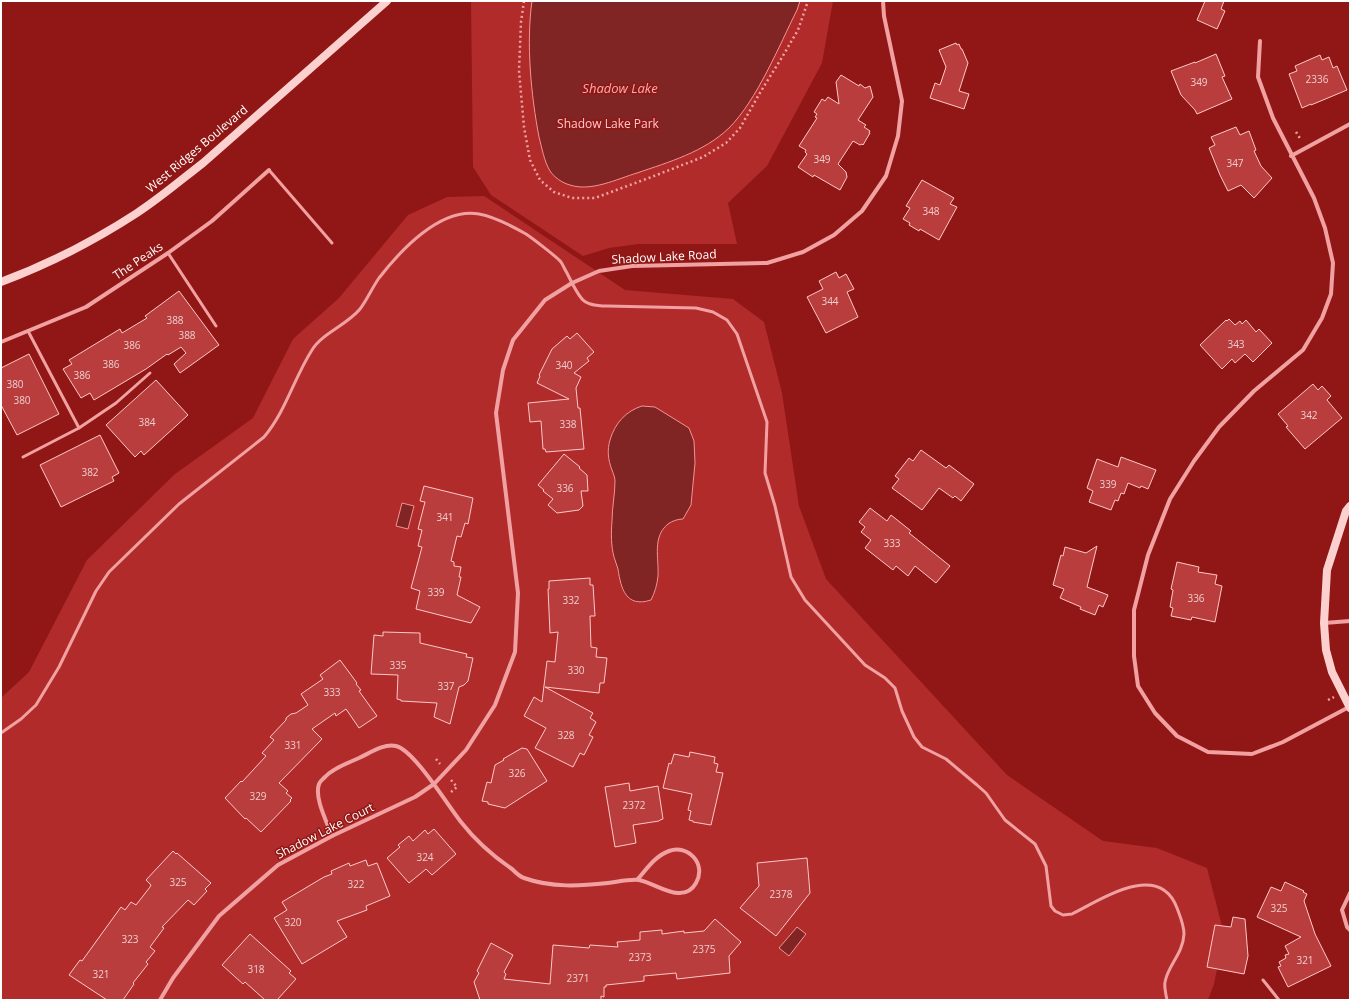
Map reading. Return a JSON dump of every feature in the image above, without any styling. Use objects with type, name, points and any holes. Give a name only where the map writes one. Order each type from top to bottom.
[{"type":"street","name":"West Ridges Boulevard","points":[[1,282],[62,256],[97,238],[137,213],[176,185],[387,1]]},
{"type":"street","name":"Shadow Lake Road","points":[[434,784],[466,750],[495,705],[514,652],[518,593],[496,413],[504,370],[513,340],[545,300],[572,283],[599,271],[632,266],[766,263],[803,252],[834,235],[862,211],[886,176],[898,136],[902,101],[884,16],[883,1]]},
{"type":"street","points":[[1260,41],[1258,77],[1273,118],[1291,156],[1314,198],[1325,228],[1333,263],[1331,294],[1322,318],[1304,350],[1254,391],[1218,427],[1194,461],[1170,499],[1148,555],[1134,610],[1134,656],[1138,686],[1155,713],[1177,736],[1208,752],[1252,754],[1283,742],[1350,707],[1332,672],[1326,650],[1324,623],[1327,570],[1346,511],[1350,506]]},
{"type":"street","points":[[1291,156],[1350,124]]},
{"type":"street","name":"The Peaks","points":[[1,342],[86,307],[168,253],[212,221],[269,170]]},
{"type":"street","points":[[1324,623],[1350,621]]},
{"type":"street","points":[[332,836],[318,798],[319,783],[328,773],[385,746],[397,746],[408,753],[434,784],[461,822],[494,856],[522,878],[551,885],[578,886],[637,880],[681,894],[687,892],[696,883],[699,873],[694,857],[690,853],[678,850],[669,851],[659,857],[637,880]]},
{"type":"street","name":"Shadow Lake Court","points":[[160,1000],[173,978],[219,916],[278,865],[332,836],[415,797],[434,784]]},
{"type":"street","points":[[1350,893],[1342,910],[1347,927],[1350,930]]},
{"type":"lane","points":[[269,170],[332,243]]},
{"type":"lane","points":[[1,733],[36,705],[59,667],[96,591],[109,572],[179,504],[264,436],[279,416],[313,348],[360,309],[378,279],[400,253],[432,226],[447,219],[472,214],[487,216],[527,235],[561,262],[582,300],[596,306],[696,308],[712,312],[727,320],[737,334],[767,422],[765,473],[777,513],[791,577],[797,588],[805,600],[865,665],[885,678],[895,688],[902,711],[914,737],[922,747],[946,759],[977,785],[986,793],[1005,820],[1035,844],[1046,866],[1049,897],[1051,906],[1055,911],[1063,915],[1072,914],[1117,892],[1133,886],[1146,885],[1162,888],[1174,900],[1182,919],[1184,934],[1179,954],[1164,983],[1167,1000]]},
{"type":"lane","points":[[168,253],[216,326]]},
{"type":"lane","points":[[28,331],[79,428]]},
{"type":"lane","points":[[23,456],[79,428],[116,403],[150,373]]},
{"type":"lane","points":[[1263,980],[1279,1000]]},
{"type":"path","points":[[524,1],[521,22],[519,71],[524,127],[530,160],[540,180],[554,192],[572,198],[595,198],[703,157],[726,143],[740,128],[798,30],[808,1]]},
{"type":"green space","name":"Shadow Lake Park","points":[[471,1],[833,1],[822,63],[767,166],[728,203],[737,244],[638,244],[609,248],[583,256],[491,195],[473,167]]},
{"type":"green space","points":[[484,196],[625,290],[733,299],[764,322],[782,393],[799,506],[826,579],[1007,775],[1103,841],[1157,848],[1207,868],[1224,934],[1214,984],[1208,1000],[1,1000],[1,698],[29,672],[87,560],[175,474],[253,418],[293,339],[339,298],[408,215],[447,197]]},
{"type":"water","name":"Shadow Lake","points":[[532,1],[800,1],[775,56],[758,88],[749,103],[729,128],[709,144],[661,165],[604,184],[578,187],[558,180],[550,171],[543,154],[536,121],[530,69],[529,34]]},
{"type":"water","points":[[642,406],[655,407],[689,428],[694,441],[695,463],[691,505],[683,519],[675,520],[668,524],[660,535],[657,548],[658,576],[655,591],[651,600],[643,602],[630,599],[626,595],[623,590],[614,558],[611,530],[615,481],[608,455],[610,440],[618,423],[626,414]]},
{"type":"water","points":[[402,503],[414,506],[408,529],[396,526]]},
{"type":"water","points":[[797,927],[806,934],[789,956],[779,948]]},
{"type":"building","points":[[1205,1],[1224,1],[1221,9],[1225,11],[1217,29],[1197,20]]},
{"type":"building","points":[[956,43],[957,45],[959,44],[962,49],[968,63],[959,91],[969,94],[964,109],[930,98],[935,83],[940,85],[946,67],[939,50]]},
{"type":"building","points":[[1216,54],[1225,76],[1222,77],[1232,99],[1197,114],[1181,95],[1171,71]]},
{"type":"building","points":[[1320,55],[1322,60],[1329,57],[1333,68],[1337,66],[1347,90],[1302,108],[1289,74],[1297,71],[1295,66]]},
{"type":"building","points":[[841,75],[859,86],[860,84],[865,88],[870,86],[873,97],[858,120],[866,125],[864,127],[870,131],[870,133],[863,145],[853,141],[838,164],[846,172],[847,177],[840,190],[814,175],[813,177],[798,167],[807,154],[805,152],[806,150],[799,146],[817,118],[815,117],[817,114],[814,112],[822,99],[825,101],[828,97],[839,104],[836,82]]},
{"type":"building","points":[[1236,127],[1240,135],[1249,131],[1256,150],[1254,151],[1261,166],[1272,178],[1254,198],[1241,185],[1228,191],[1209,148],[1215,145],[1211,137]]},
{"type":"building","points":[[922,180],[954,198],[950,204],[957,207],[939,240],[920,229],[919,231],[903,219],[910,208],[906,206]]},
{"type":"building","points":[[836,272],[839,278],[846,274],[854,289],[847,292],[858,317],[826,333],[807,297],[823,289],[819,281]]},
{"type":"building","points":[[179,291],[219,345],[180,373],[174,364],[186,353],[181,347],[168,355],[167,354],[146,369],[94,400],[90,393],[81,398],[63,369],[72,364],[69,360],[120,329],[122,333],[147,318],[145,316]]},
{"type":"building","points":[[1229,319],[1235,325],[1240,321],[1242,324],[1246,320],[1256,332],[1259,329],[1272,343],[1253,362],[1245,354],[1235,363],[1232,359],[1222,369],[1200,345],[1226,320],[1227,321]]},
{"type":"building","points":[[577,333],[594,352],[587,358],[589,361],[574,373],[581,377],[576,388],[578,408],[580,408],[584,449],[546,452],[545,449],[543,449],[541,421],[530,422],[528,403],[569,399],[537,383],[540,376],[539,375],[552,349],[567,336],[570,339]]},
{"type":"building","points":[[29,354],[59,414],[17,435],[1,405],[1,368]]},
{"type":"building","points":[[156,380],[188,415],[144,455],[141,451],[135,457],[106,425]]},
{"type":"building","points":[[1313,384],[1318,390],[1322,386],[1331,396],[1327,400],[1342,418],[1305,449],[1286,427],[1288,426],[1278,414]]},
{"type":"building","points":[[100,435],[119,473],[112,477],[114,481],[61,507],[40,465]]},
{"type":"building","points":[[921,450],[946,468],[949,465],[974,484],[961,501],[955,496],[953,498],[939,488],[922,510],[892,488],[899,479],[895,476],[909,458],[913,461]]},
{"type":"building","points":[[564,454],[587,475],[588,491],[581,491],[583,506],[579,510],[557,513],[548,505],[553,499],[538,485]]},
{"type":"building","points":[[1121,457],[1156,470],[1148,489],[1141,486],[1140,488],[1128,483],[1124,494],[1121,493],[1118,501],[1115,500],[1111,510],[1089,502],[1093,491],[1087,488],[1097,459],[1118,467]]},
{"type":"building","points":[[424,486],[473,498],[468,524],[465,523],[461,537],[457,536],[451,561],[454,562],[454,566],[461,567],[459,577],[461,577],[457,595],[480,607],[471,623],[416,609],[420,591],[411,588],[422,547],[418,546],[422,530],[418,529],[425,502],[420,501]]},
{"type":"building","points":[[870,508],[887,521],[891,515],[911,531],[909,533],[950,566],[936,583],[915,566],[908,576],[896,566],[893,570],[865,548],[871,540],[861,532],[865,527],[859,522]]},
{"type":"building","points":[[1097,546],[1087,587],[1108,595],[1103,607],[1099,605],[1095,615],[1060,598],[1064,589],[1053,585],[1061,555],[1063,556],[1065,547],[1086,553]]},
{"type":"building","points":[[1177,562],[1199,567],[1198,572],[1217,575],[1215,584],[1222,586],[1215,622],[1192,617],[1191,620],[1171,616],[1173,608],[1170,607],[1173,590],[1171,589]]},
{"type":"building","points":[[590,578],[590,585],[593,585],[595,616],[590,616],[591,647],[597,648],[596,657],[607,658],[604,683],[600,683],[599,693],[545,687],[593,713],[590,718],[596,722],[589,735],[593,737],[584,755],[580,753],[573,767],[535,748],[546,728],[524,716],[534,697],[542,702],[547,661],[555,662],[558,632],[550,633],[549,581]]},
{"type":"building","points":[[383,632],[420,633],[420,643],[467,654],[466,657],[473,658],[468,681],[459,687],[450,724],[434,717],[437,703],[401,701],[397,699],[398,675],[371,674],[374,635],[383,636]]},
{"type":"building","points":[[340,660],[357,683],[356,684],[361,690],[359,691],[377,716],[359,728],[346,709],[336,716],[335,713],[312,729],[322,739],[279,783],[288,791],[286,793],[292,798],[290,800],[291,801],[261,832],[246,818],[245,819],[225,798],[266,756],[262,753],[274,740],[270,737],[286,720],[286,718],[308,705],[301,694],[323,679],[320,675]]},
{"type":"building","points":[[522,748],[527,749],[547,781],[505,808],[482,801],[487,782],[491,783],[495,765]]},
{"type":"building","points":[[690,752],[715,757],[714,763],[718,764],[716,772],[723,773],[711,825],[689,820],[691,811],[688,810],[692,794],[663,788],[669,763],[671,764],[674,754],[689,757]]},
{"type":"building","points":[[629,783],[630,791],[658,786],[663,819],[633,825],[636,843],[615,847],[605,787]]},
{"type":"building","points":[[434,829],[456,854],[432,875],[426,869],[409,883],[387,858],[400,847],[398,845],[409,836],[413,841],[425,830],[428,834]]},
{"type":"building","points":[[173,851],[211,883],[205,889],[207,891],[194,905],[188,900],[162,927],[164,928],[150,947],[155,951],[146,962],[148,964],[133,983],[134,984],[123,1000],[107,1000],[69,975],[80,960],[82,961],[121,907],[125,910],[131,902],[136,905],[151,885],[146,880]]},
{"type":"building","points":[[807,858],[810,893],[776,936],[740,908],[759,886],[757,863]]},
{"type":"building","points":[[366,860],[368,866],[377,863],[390,896],[366,906],[367,910],[337,921],[347,937],[302,964],[274,918],[287,910],[282,902],[324,877],[332,874],[331,871],[349,863],[350,866]]},
{"type":"building","points":[[1285,882],[1307,894],[1304,901],[1315,934],[1331,966],[1288,987],[1278,967],[1281,966],[1279,962],[1286,958],[1285,955],[1289,954],[1285,946],[1301,937],[1257,917],[1271,887],[1281,891]]},
{"type":"building","points":[[1233,917],[1245,919],[1248,956],[1244,974],[1207,967],[1215,925],[1231,927]]},
{"type":"building","points":[[715,919],[741,942],[729,956],[730,973],[677,979],[676,973],[644,976],[644,981],[606,985],[606,987],[604,987],[604,997],[601,996],[601,1000],[480,1000],[474,982],[479,973],[477,971],[491,943],[513,955],[504,972],[506,974],[504,979],[550,984],[553,945],[589,948],[590,945],[618,947],[617,942],[640,940],[640,932],[662,930],[662,934],[684,931],[684,933],[704,931]]},
{"type":"building","points":[[250,934],[291,971],[289,973],[296,979],[277,1000],[265,1000],[245,982],[243,984],[222,965]]}]
